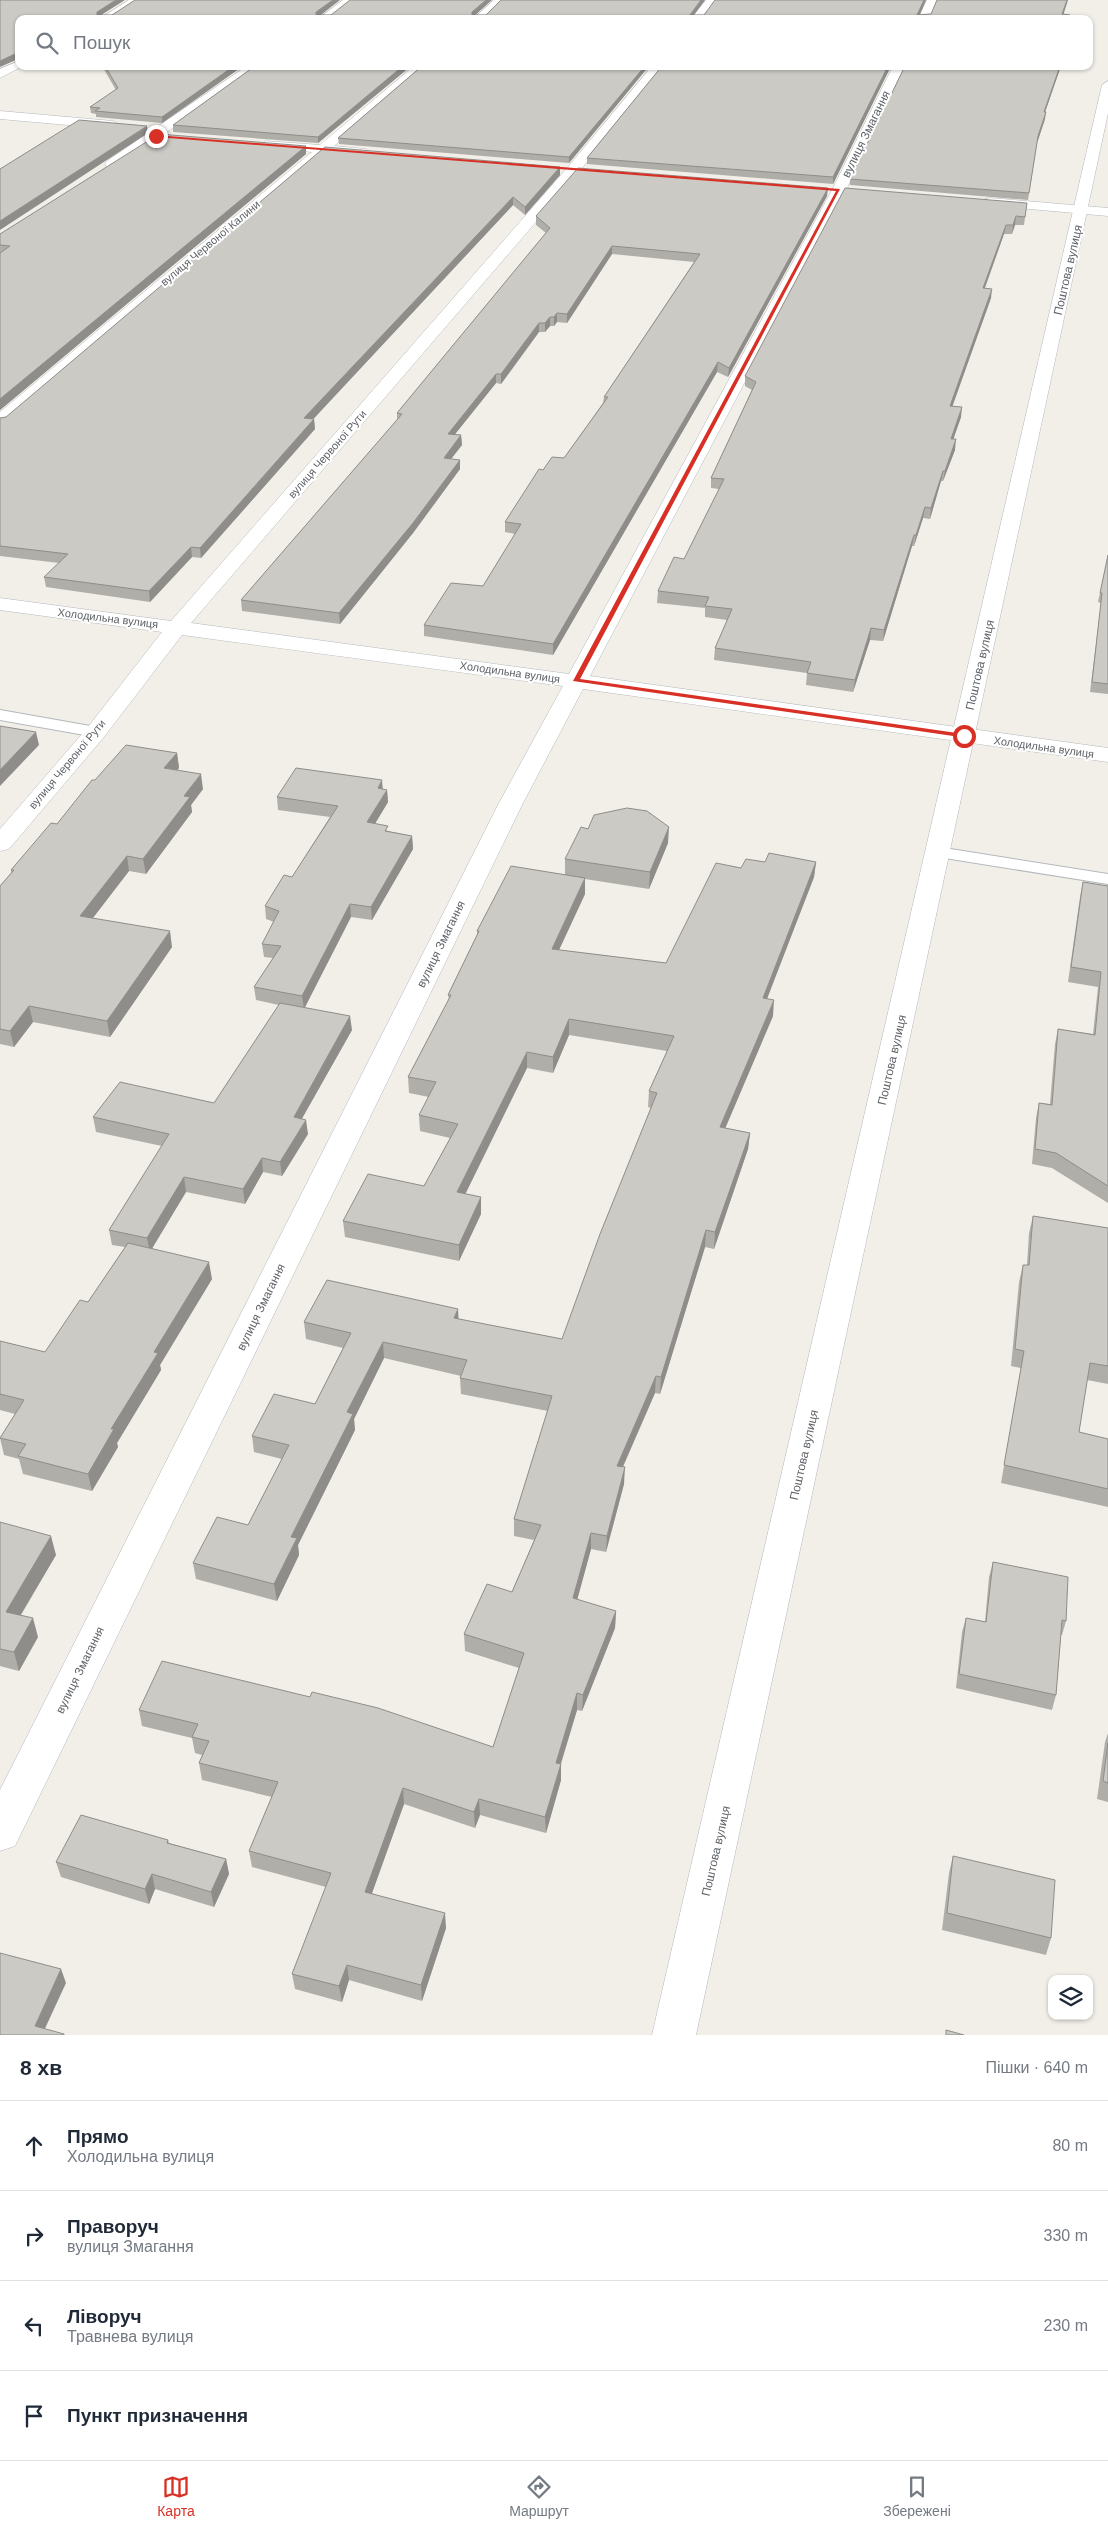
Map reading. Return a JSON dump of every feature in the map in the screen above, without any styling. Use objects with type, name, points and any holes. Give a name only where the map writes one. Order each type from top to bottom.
[{"type":"street","points":[[111,15],[136,0]]},
{"type":"street","points":[[329,15],[350,0]]},
{"type":"street","points":[[483,15],[500,0]]},
{"type":"street","points":[[699,15],[712,0]]},
{"type":"street","points":[[925,15],[932,0]]},
{"type":"street","points":[[0,74],[15,66]]},
{"type":"street","points":[[98,173],[160,133],[249,70]]},
{"type":"street","name":"вулиця Червоної Калини","points":[[0,421],[416,70]]},
{"type":"street","name":"вулиця Червоної Рути","points":[[0,844],[96,732],[177,627],[573,170],[655,70]]},
{"type":"street","name":"вулиця Змагання","points":[[0,1832],[511,803],[842,190],[897,70]]},
{"type":"street","name":"Поштова вулиця","points":[[674,2035],[1108,85]]},
{"type":"street","points":[[0,115],[126,126]]},
{"type":"street","points":[[254,143],[371,152]]},
{"type":"street","points":[[554,168],[593,171]]},
{"type":"street","points":[[975,201],[1108,212]]},
{"type":"street","name":"Холодильна вулиця","points":[[0,604],[1108,755]]},
{"type":"lane","points":[[0,715],[96,732]]},
{"type":"lane","points":[[938,852],[1108,879]]},
{"type":"building","points":[[0,0],[116,0],[97,12],[97,15],[15,15],[15,54],[0,61]]},
{"type":"building","points":[[135,0],[333,0],[316,12],[316,15],[112,15]]},
{"type":"building","points":[[350,0],[486,0],[472,12],[472,15],[331,15]]},
{"type":"building","points":[[501,0],[701,0],[690,15],[486,15]]},
{"type":"building","points":[[715,0],[924,0],[917,15],[704,15]]},
{"type":"building","points":[[937,0],[1067,0],[1062,14],[1070,15],[917,15],[931,14]]},
{"type":"building","points":[[107,70],[228,70],[162,117],[95,111],[100,108],[90,107],[118,88]]},
{"type":"building","points":[[249,70],[398,70],[318,137],[173,125]]},
{"type":"building","points":[[417,70],[642,70],[569,157],[338,138]]},
{"type":"building","points":[[659,70],[886,70],[833,177],[587,158]]},
{"type":"building","points":[[903,70],[1059,70],[1038,136],[1029,193],[850,179]]},
{"type":"building","points":[[79,120],[147,126],[0,221],[0,169]]},
{"type":"building","points":[[159,134],[306,146],[0,399],[0,253],[10,246],[0,245],[0,234]]},
{"type":"building","points":[[325,147],[560,167],[525,207],[513,197],[304,418],[314,419],[200,548],[191,547],[149,591],[44,577],[68,554],[0,546],[0,418],[6,417]]},
{"type":"building","points":[[578,168],[828,188],[729,368],[718,362],[553,644],[424,625],[451,583],[483,586],[521,524],[505,522],[539,469],[543,470],[552,457],[564,458],[608,397],[604,397],[700,254],[612,246],[567,314],[557,313],[545,323],[539,323],[501,374],[496,374],[448,434],[461,435],[444,458],[460,460],[413,523],[339,613],[241,600],[402,414],[397,413],[550,228],[536,216]]},
{"type":"building","points":[[845,188],[1027,203],[1025,217],[1016,216],[1013,225],[1006,225],[983,288],[992,289],[950,406],[962,407],[951,439],[956,439],[945,471],[943,471],[931,508],[925,507],[916,535],[914,535],[884,630],[871,628],[855,680],[807,673],[811,662],[715,648],[732,609],[705,606],[709,597],[658,591],[674,557],[684,559],[724,479],[711,478],[756,382],[745,376]]},
{"type":"building","points":[[1108,555],[1108,684],[1092,682],[1102,593],[1100,593]]},
{"type":"building","points":[[0,726],[36,732],[0,770]]},
{"type":"building","points":[[126,745],[177,753],[164,768],[201,774],[184,796],[190,797],[143,859],[127,856],[80,916],[170,931],[107,1021],[29,1006],[10,1031],[0,1029],[0,886],[14,870],[11,870],[51,823],[57,824],[92,780],[95,780]]},
{"type":"building","points":[[296,768],[382,780],[378,788],[387,790],[367,822],[388,826],[385,831],[412,836],[371,907],[350,904],[302,996],[254,987],[281,946],[262,944],[279,911],[265,906],[284,875],[292,877],[338,806],[277,797]]},
{"type":"building","points":[[627,808],[647,811],[669,827],[650,872],[565,859],[581,827],[588,829],[594,815]]},
{"type":"building","points":[[769,853],[816,862],[763,998],[774,1000],[720,1127],[750,1133],[715,1232],[706,1230],[661,1377],[656,1376],[617,1466],[625,1467],[607,1536],[591,1533],[573,1598],[616,1611],[583,1695],[577,1693],[556,1763],[561,1764],[545,1817],[479,1799],[474,1812],[403,1788],[365,1892],[445,1913],[421,1985],[347,1965],[339,1986],[292,1974],[331,1873],[249,1851],[278,1782],[199,1763],[209,1741],[192,1737],[198,1724],[139,1710],[162,1661],[310,1697],[312,1692],[378,1708],[493,1747],[524,1653],[464,1634],[487,1584],[512,1592],[541,1525],[514,1519],[552,1396],[460,1378],[467,1360],[383,1342],[347,1412],[353,1414],[291,1537],[297,1538],[274,1584],[193,1563],[217,1517],[248,1525],[289,1445],[252,1436],[274,1394],[315,1404],[351,1333],[304,1322],[327,1280],[458,1309],[454,1318],[562,1339],[600,1234],[657,1093],[649,1091],[674,1036],[569,1019],[553,1057],[527,1052],[457,1192],[481,1197],[459,1245],[343,1221],[368,1174],[424,1186],[458,1124],[419,1115],[436,1082],[408,1077],[451,995],[448,995],[479,931],[477,931],[511,866],[585,878],[552,949],[666,963],[716,863],[741,868],[746,859],[765,862]]},
{"type":"building","points":[[1083,882],[1108,886],[1108,1186],[1056,1153],[1035,1149],[1039,1103],[1052,1105],[1058,1029],[1095,1035],[1101,972],[1071,967]]},
{"type":"building","points":[[280,1003],[350,1016],[294,1117],[306,1120],[280,1162],[262,1158],[243,1189],[184,1177],[147,1238],[109,1230],[169,1134],[93,1117],[120,1082],[214,1103]]},
{"type":"building","points":[[1033,1216],[1108,1228],[1108,1366],[1090,1363],[1079,1432],[1108,1439],[1108,1489],[1004,1465],[1024,1351],[1015,1349],[1023,1265],[1029,1265]]},
{"type":"building","points":[[128,1243],[209,1262],[154,1352],[158,1353],[111,1429],[114,1429],[88,1474],[18,1456],[26,1444],[0,1438],[24,1400],[0,1394],[0,1341],[45,1352],[80,1300],[88,1302]]},
{"type":"building","points":[[0,1522],[51,1536],[6,1612],[33,1618],[14,1652],[0,1649]]},
{"type":"building","points":[[993,1562],[1068,1577],[1066,1621],[1062,1620],[1056,1695],[959,1674],[966,1618],[986,1622]]},
{"type":"building","points":[[1108,1743],[1108,1783],[1103,1781]]},
{"type":"building","points":[[81,1815],[168,1840],[167,1843],[226,1859],[211,1892],[152,1874],[145,1889],[56,1862]]},
{"type":"building","points":[[953,1856],[1055,1880],[1051,1938],[947,1913]]},
{"type":"building","points":[[0,1953],[61,1969],[35,2026],[64,2035],[0,2035]]},
{"type":"building","points":[[946,2030],[964,2035],[946,2035]]},
{"type":"route","points":[[156,136],[839,190],[576,681],[964,736]]}]
